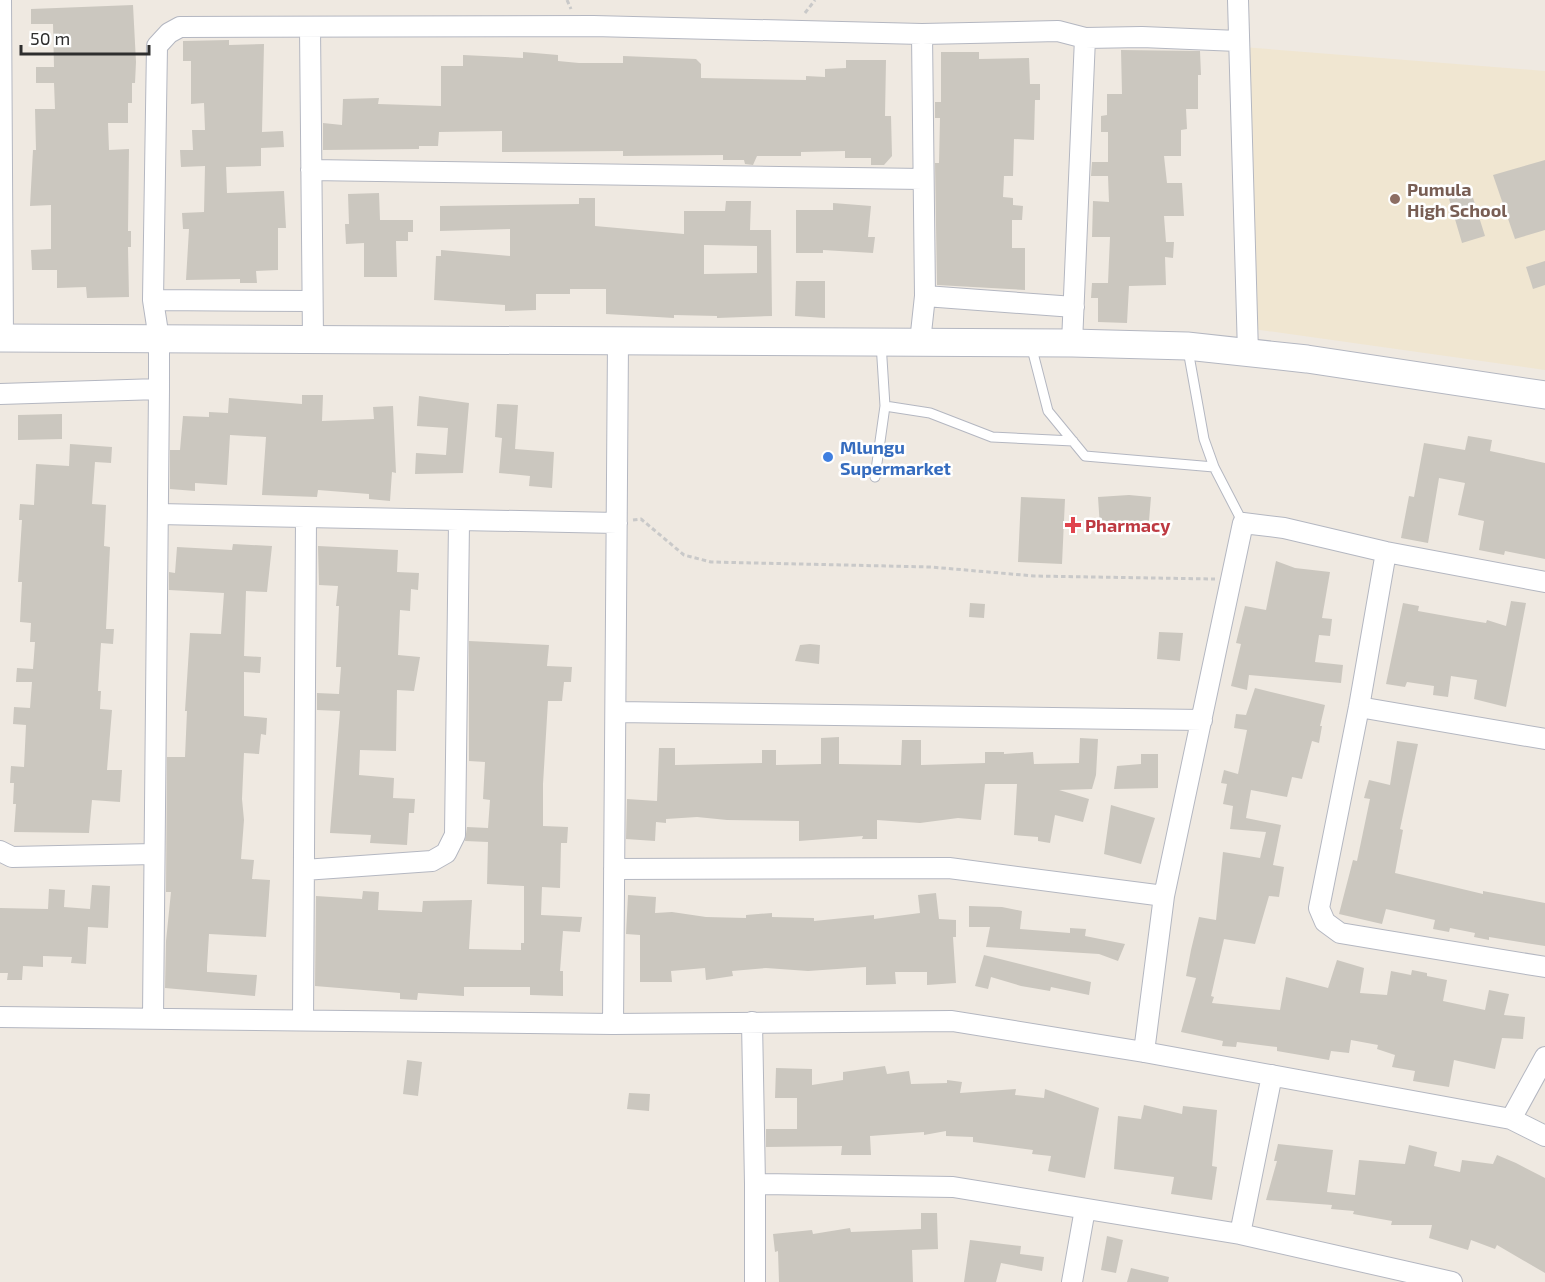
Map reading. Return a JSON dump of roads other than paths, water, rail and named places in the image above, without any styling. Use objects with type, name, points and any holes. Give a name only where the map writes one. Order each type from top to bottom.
[{"type":"street","points":[[1,0],[1,338],[1072,342],[1187,346],[1307,358],[1545,395]]},
{"type":"street","points":[[1238,0],[1248,353]]},
{"type":"street","points":[[153,1017],[159,389],[159,339],[153,300],[157,46],[169,33],[180,27],[582,26],[922,34],[1058,31],[1086,38],[1142,37],[1238,41]]},
{"type":"street","points":[[310,28],[313,339]]},
{"type":"street","points":[[920,342],[925,296],[922,34]]},
{"type":"street","points":[[1072,342],[1086,38]]},
{"type":"street","points":[[311,170],[923,180]]},
{"type":"street","points":[[925,296],[1074,307]]},
{"type":"street","points":[[153,300],[312,301]]},
{"type":"street","points":[[613,1024],[618,341]]},
{"type":"street","points":[[0,394],[159,389]]},
{"type":"street","points":[[158,514],[459,522],[617,523]]},
{"type":"street","points":[[303,1020],[306,518]]},
{"type":"street","points":[[304,870],[432,861],[446,853],[455,835],[459,522]]},
{"type":"street","points":[[1144,1052],[1164,896],[1244,523],[1284,528],[1386,552],[1545,582]]},
{"type":"street","points":[[1386,552],[1359,707],[1319,908],[1324,922],[1340,933],[1545,967]]},
{"type":"street","points":[[1359,707],[1545,739]]},
{"type":"street","points":[[616,712],[1202,720]]},
{"type":"street","points":[[0,851],[12,857],[154,854]]},
{"type":"street","points":[[614,869],[949,868],[1164,896]]},
{"type":"street","points":[[0,1017],[613,1024],[952,1021],[1144,1052],[1511,1119],[1545,1136]]},
{"type":"street","points":[[752,1022],[755,1282]]},
{"type":"street","points":[[1511,1119],[1545,1057]]},
{"type":"street","points":[[1240,1234],[1272,1075]]},
{"type":"street","points":[[755,1184],[953,1187],[1240,1234],[1452,1282]]},
{"type":"street","points":[[1072,1282],[1085,1209]]},
{"type":"lane","points":[[874,477],[885,406],[881,342]]},
{"type":"lane","points":[[1030,343],[1048,411],[1085,456],[1214,467]]},
{"type":"lane","points":[[1187,346],[1204,439],[1214,467],[1244,523]]},
{"type":"lane","points":[[885,406],[930,413],[992,437],[1073,441]]},
{"type":"place","name":"Pumula High School","points":[[1395,199]]},
{"type":"place","name":"Mlungu Supermarket","points":[[828,457]]},
{"type":"place","name":"Pharmacy","points":[[1073,525]]}]
